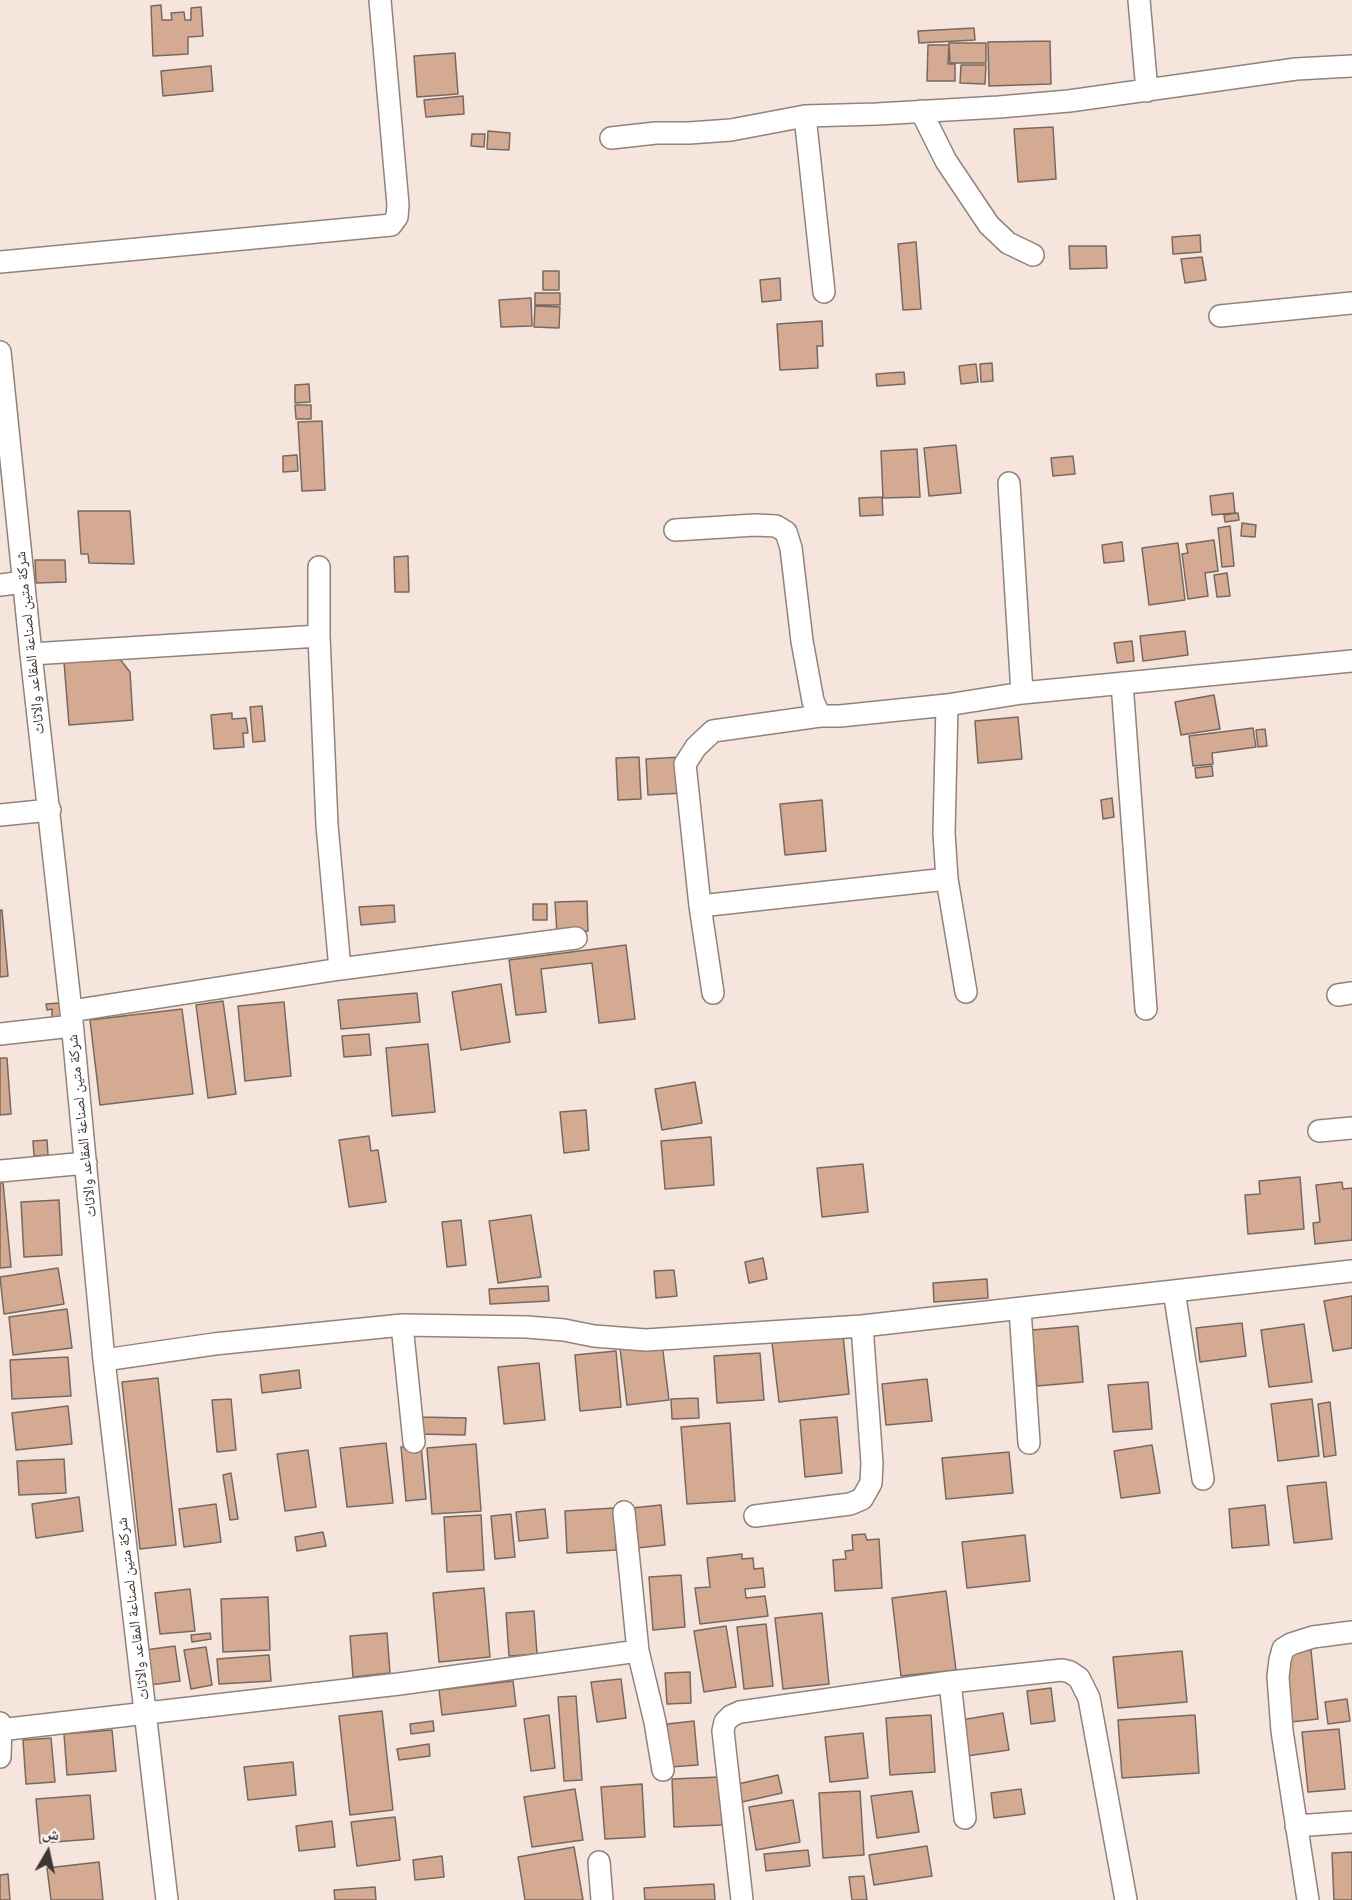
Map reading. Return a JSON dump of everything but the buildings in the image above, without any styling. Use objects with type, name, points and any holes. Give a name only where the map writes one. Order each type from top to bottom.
[{"type":"street","points":[[0,262],[391,225],[397,217],[398,205],[380,0]]},
{"type":"street","points":[[1139,0],[1147,91]]},
{"type":"street","points":[[611,138],[731,130],[805,116],[999,107],[1147,91],[1296,69],[1352,66]]},
{"type":"street","points":[[921,111],[946,161],[988,225],[1008,243],[1033,255]]},
{"type":"street","points":[[805,116],[824,292]]},
{"type":"street","points":[[1220,316],[1352,303]]},
{"type":"street","name":"شركة متين لصناعة المقاعد والاثاث","points":[[0,351],[23,582],[72,1019],[104,1360],[167,1900]]},
{"type":"street","points":[[1009,483],[1022,693]]},
{"type":"street","points":[[675,530],[755,525],[776,526],[786,532],[791,548],[802,641],[813,701],[820,716]]},
{"type":"street","points":[[319,567],[319,636],[327,825],[340,969]]},
{"type":"street","points":[[0,585],[23,582]]},
{"type":"street","points":[[31,654],[319,636]]},
{"type":"street","points":[[713,993],[700,906],[685,764],[696,747],[713,731],[820,716],[947,705],[1022,693],[1352,661]]},
{"type":"street","points":[[1122,683],[1146,1009]]},
{"type":"street","points":[[947,705],[944,833],[947,879],[966,992]]},
{"type":"street","points":[[0,815],[50,810]]},
{"type":"street","points":[[700,906],[947,879]]},
{"type":"street","points":[[0,1034],[340,969],[576,938]]},
{"type":"street","points":[[1319,1131],[1352,1128]]},
{"type":"street","points":[[0,1171],[86,1163]]},
{"type":"street","points":[[104,1360],[214,1344],[402,1325],[527,1327],[646,1340],[862,1326],[1352,1271]]},
{"type":"street","points":[[1174,1291],[1203,1479]]},
{"type":"street","points":[[1020,1309],[1029,1443]]},
{"type":"street","points":[[402,1325],[414,1442]]},
{"type":"street","points":[[755,1516],[850,1504],[862,1499],[871,1483],[872,1463],[862,1326]]},
{"type":"street","points":[[624,1512],[638,1651],[655,1722],[663,1770]]},
{"type":"street","points":[[1308,1900],[1282,1731],[1278,1677],[1280,1660],[1283,1649],[1291,1644],[1313,1637],[1352,1632]]},
{"type":"street","points":[[0,1757],[0,1725],[8,1729],[399,1684],[638,1651]]},
{"type":"street","points":[[742,1900],[723,1731],[725,1722],[731,1716],[740,1712],[950,1682],[1062,1671],[1070,1672],[1079,1678],[1089,1698],[1126,1900]]},
{"type":"street","points":[[950,1682],[965,1818]]},
{"type":"street","points":[[1296,1826],[1352,1822]]},
{"type":"street","points":[[599,1862],[602,1900]]}]
